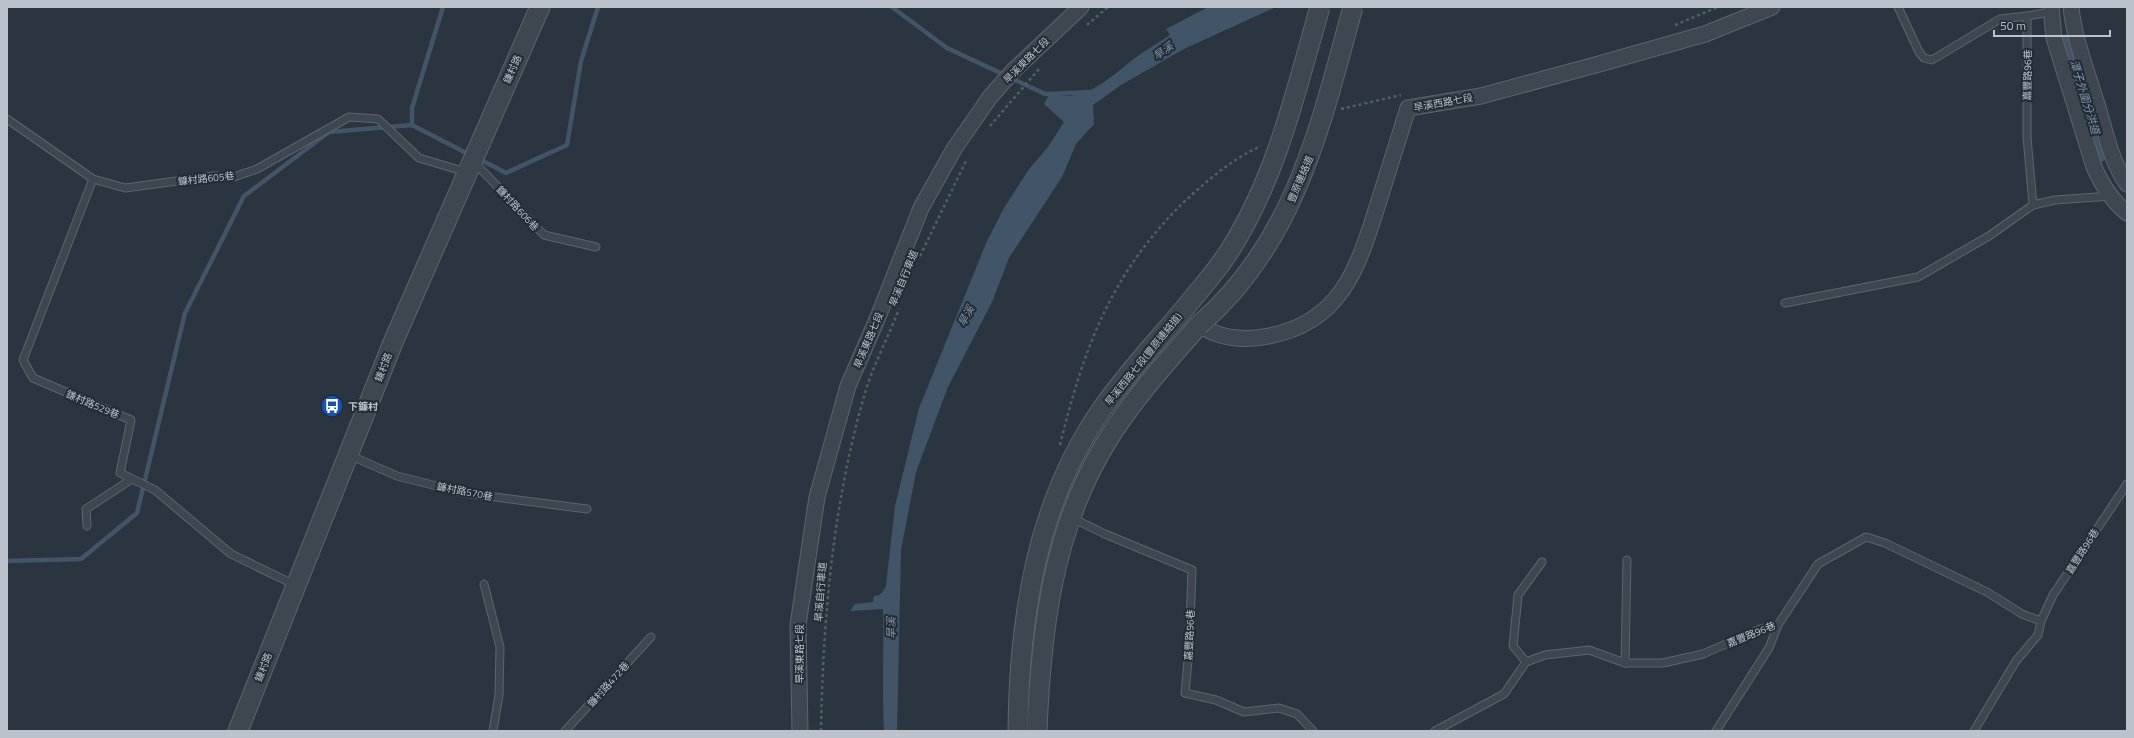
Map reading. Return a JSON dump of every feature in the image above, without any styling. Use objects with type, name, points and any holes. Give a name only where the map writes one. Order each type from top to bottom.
[{"type":"street","name":"鎌村路","points":[[238,731],[394,340],[540,7]]},
{"type":"street","name":"旱溪東路七段","points":[[800,731],[798,625],[817,498],[848,386],[878,317],[921,208],[959,142],[990,97],[1013,71],[1081,7]]},
{"type":"street","name":"旱溪西路七段(豐原連絡道)","points":[[1018,731],[1021,654],[1025,614],[1042,536],[1056,495],[1076,453],[1104,406],[1142,357],[1185,308],[1230,250],[1270,170],[1285,127],[1320,7]]},
{"type":"street","name":"豐原連絡道","points":[[1199,325],[1228,298],[1258,260],[1293,198],[1311,154],[1352,7]]},
{"type":"street","name":"旱溪西路七段","points":[[1199,325],[1207,331],[1229,338],[1264,337],[1292,330],[1314,318],[1333,302],[1354,272],[1361,257],[1408,108],[1480,96],[1599,64],[1705,34],[1772,7]]},
{"type":"street","points":[[2127,184],[2116,165],[2108,142],[2075,31],[2072,8],[2051,9],[2054,38],[2081,127],[2100,179],[2117,205],[2127,213]]},
{"type":"street","points":[[2111,196],[2127,189]]},
{"type":"street","name":"旱溪西路七段(豐原連絡道)","points":[[1038,731],[1040,668],[1047,609],[1055,568],[1070,517],[1091,468],[1121,420],[1199,325]]},
{"type":"lane","points":[[1898,7],[1919,52],[1924,58],[1932,60],[2000,18],[2027,16],[2051,9]]},
{"type":"lane","name":"嘉豐路96巷","points":[[2027,16],[2027,137],[2033,205]]},
{"type":"lane","name":"鐮村路605巷","points":[[7,119],[93,179],[124,188],[214,176],[234,177],[257,170],[349,117],[378,119],[419,158],[469,166]]},
{"type":"lane","name":"鐮村路606巷","points":[[469,166],[544,235],[596,247]]},
{"type":"lane","name":"鎌村路529巷","points":[[93,179],[23,360],[33,378],[131,420],[120,473],[155,490],[231,554],[295,585]]},
{"type":"lane","points":[[1785,303],[1918,277],[1989,236],[2033,205],[2055,200],[2111,196]]},
{"type":"lane","name":"鐮村路570巷","points":[[349,454],[397,476],[464,493],[587,509]]},
{"type":"lane","points":[[87,526],[86,509],[132,479]]},
{"type":"lane","name":"嘉豐路96巷","points":[[1974,731],[2016,661],[2038,635],[2041,621],[2053,595],[2127,484]]},
{"type":"lane","name":"嘉豐路96巷","points":[[1070,517],[1105,534],[1192,570],[1189,650],[1185,692],[1216,700],[1244,712],[1279,708],[1297,714],[1313,731]]},
{"type":"lane","name":"嘉豐路96巷","points":[[1526,662],[1545,655],[1589,650],[1625,663],[1663,662],[1704,654],[1760,629],[1778,625],[1818,564],[1866,537],[1885,543],[1987,592],[2022,614],[2041,621]]},
{"type":"lane","points":[[1625,663],[1627,560]]},
{"type":"lane","points":[[1436,731],[1504,694],[1526,662],[1513,646],[1518,595],[1542,562]]},
{"type":"lane","points":[[484,584],[500,647],[499,695],[493,731]]},
{"type":"lane","points":[[1716,731],[1769,648],[1778,625]]},
{"type":"lane","name":"鐮村路472巷","points":[[565,731],[651,637]]},
{"type":"path","points":[[1082,29],[1108,7]]},
{"type":"path","points":[[985,132],[1040,68]]},
{"type":"path","name":"旱溪自行車道","points":[[918,260],[968,157]]},
{"type":"path","name":"旱溪自行車道","points":[[821,731],[822,684],[831,553],[840,492],[865,391],[901,305]]},
{"type":"water","name":"旱溪","points":[[1208,7],[1276,7],[1184,49],[1121,85],[1093,105],[1094,124],[1076,144],[1062,177],[1009,258],[992,302],[948,387],[916,472],[901,550],[897,731],[884,731],[883,609],[850,611],[855,604],[873,602],[874,596],[880,594],[886,585],[895,506],[919,408],[987,241],[1004,208],[1029,169],[1048,147],[1064,122],[1044,104],[1050,93],[1063,96],[1075,95],[1087,92],[1098,86],[1139,55],[1170,35],[1166,29]]},
{"type":"water","name":"潭子外圍分洪道","points":[[2072,33],[2109,159],[2098,163],[2059,37]]},
{"type":"waterway","points":[[412,125],[412,108],[443,7]]},
{"type":"waterway","points":[[479,159],[506,173],[567,145],[581,61],[598,7]]},
{"type":"waterway","points":[[892,7],[947,48],[1045,94],[1092,92]]},
{"type":"waterway","points":[[7,561],[81,559],[137,513],[185,313],[244,196],[329,132],[412,125],[470,155]]},
{"type":"place","name":"下鐮村","points":[[332,406]]}]
